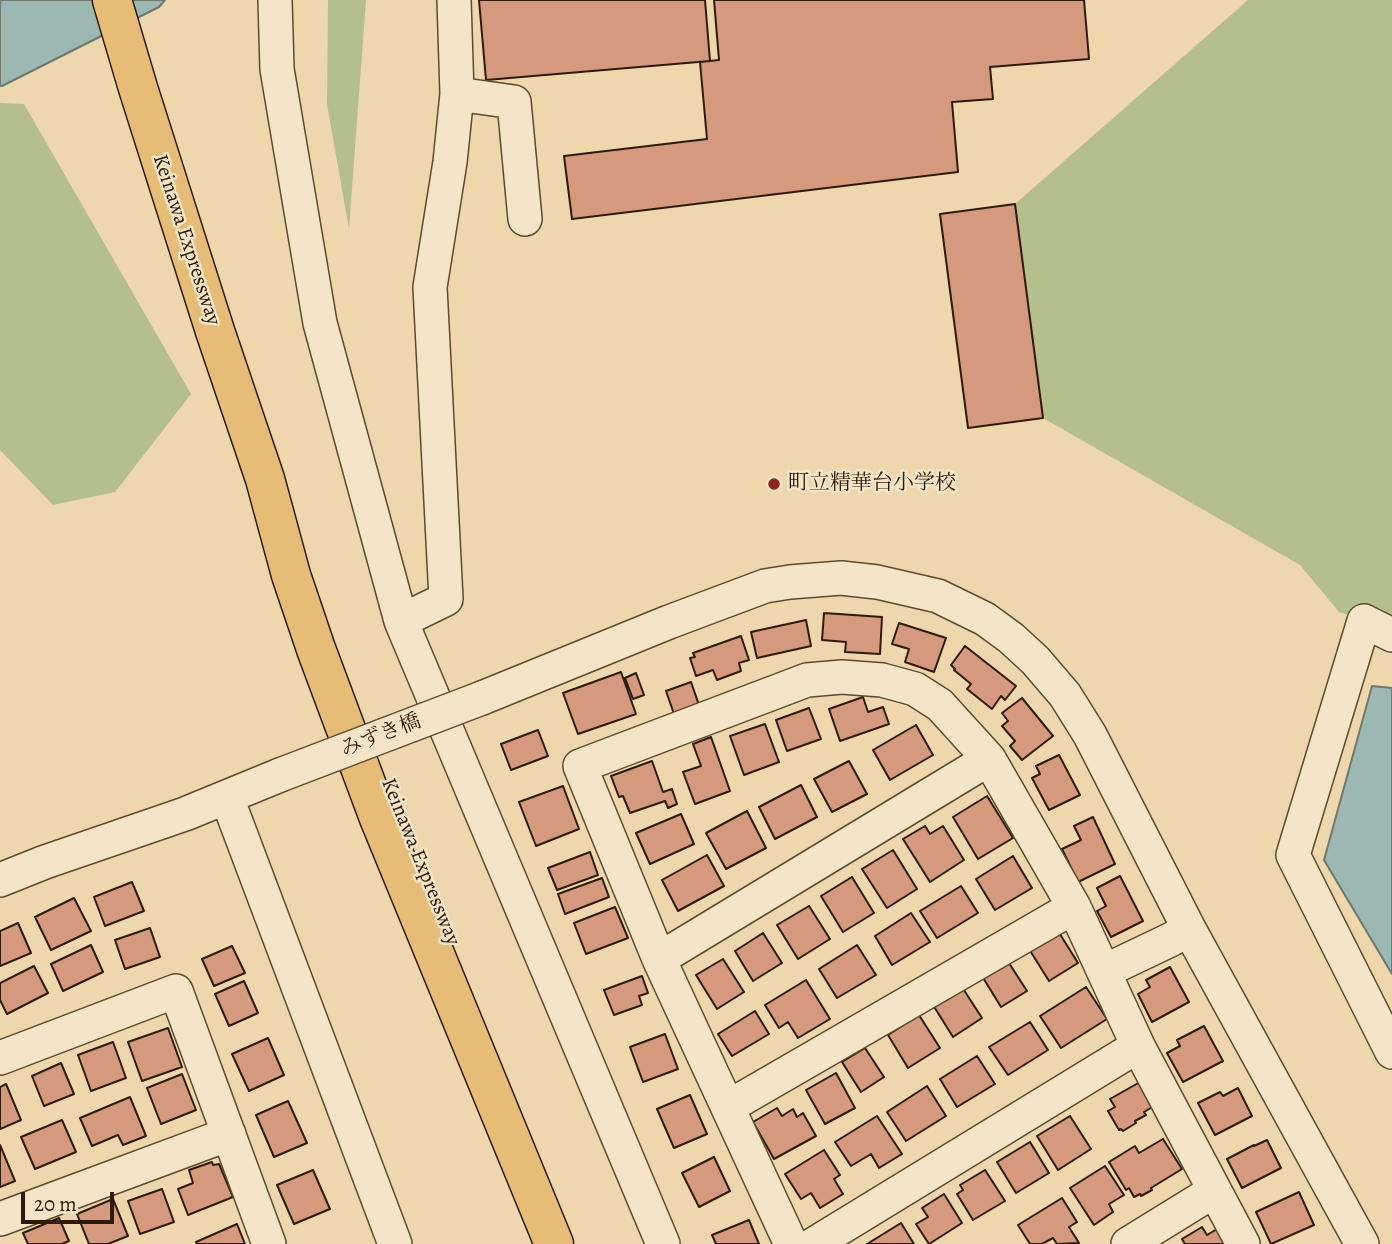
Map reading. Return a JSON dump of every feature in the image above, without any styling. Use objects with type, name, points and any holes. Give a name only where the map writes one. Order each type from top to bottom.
[{"type":"highway","name":"Keinawa Expressway","points":[[112,0],[211,318],[265,479],[290,575],[316,649],[374,805],[554,1244]]},
{"type":"highway","name":"Keinawa Expressway","points":[[265,479],[310,574],[379,762],[579,1244]]},
{"type":"street","points":[[275,0],[277,69],[320,323],[401,621],[663,1244]]},
{"type":"street","points":[[401,621],[446,599],[430,287],[450,162],[457,94],[454,0]]},
{"type":"street","points":[[457,94],[514,102],[526,219]]},
{"type":"street","name":"みずき橋","points":[[0,880],[227,798],[279,775],[765,586],[841,578],[877,582],[938,596],[985,619],[1011,638],[1035,660],[1065,695],[1090,735],[1189,929],[1362,1244]]},
{"type":"street","points":[[1392,635],[1364,621],[1293,855],[1392,1052]]},
{"type":"street","points":[[791,1244],[659,959],[580,766],[807,680],[842,677],[882,680],[915,689],[940,705],[989,759],[1074,906],[1138,1046],[1243,1244]]},
{"type":"street","points":[[659,959],[989,759]]},
{"type":"street","points":[[227,798],[395,1244]]},
{"type":"street","points":[[727,1107],[1074,906]]},
{"type":"street","points":[[1105,971],[1189,929]]},
{"type":"street","points":[[0,1058],[176,991],[269,1244]]},
{"type":"street","points":[[814,1244],[1138,1046]]},
{"type":"street","points":[[0,1219],[229,1134]]},
{"type":"street","points":[[1128,1244],[1214,1191]]},
{"type":"green space","points":[[328,0],[366,0],[349,229],[327,104]]},
{"type":"green space","points":[[1248,0],[1392,0],[1392,630],[1339,612],[1300,565],[1043,418],[1015,204]]},
{"type":"green space","points":[[0,103],[24,104],[191,394],[115,492],[53,505],[0,450]]},
{"type":"water","points":[[0,0],[165,0],[159,7],[0,86]]},
{"type":"water","points":[[1372,686],[1392,688],[1392,974],[1324,860]]},
{"type":"building","points":[[479,0],[705,0],[710,61],[486,80]]},
{"type":"building","points":[[714,0],[1084,0],[1089,59],[990,67],[993,99],[952,102],[958,172],[572,219],[564,156],[707,139],[700,62],[719,60]]},
{"type":"building","points":[[1015,204],[1043,418],[968,428],[940,214]]},
{"type":"building","points":[[824,613],[882,617],[880,654],[845,652],[846,642],[822,640]]},
{"type":"building","points":[[806,620],[811,646],[757,658],[751,632]]},
{"type":"building","points":[[899,623],[946,638],[934,672],[905,662],[909,649],[892,644]]},
{"type":"building","points":[[741,636],[749,660],[739,663],[741,671],[717,680],[713,670],[696,676],[690,658],[695,657],[693,653]]},
{"type":"building","points":[[965,646],[1016,686],[1005,700],[1001,696],[992,709],[967,689],[971,684],[951,665]]},
{"type":"building","points":[[621,672],[636,714],[578,734],[563,693]]},
{"type":"building","points":[[636,673],[644,695],[633,699],[625,678]]},
{"type":"building","points":[[691,682],[699,705],[674,714],[666,691]]},
{"type":"building","points":[[863,697],[868,712],[883,707],[889,724],[840,741],[829,709]]},
{"type":"building","points":[[1022,698],[1053,736],[1022,760],[1010,746],[1015,741],[1002,726],[1008,721],[1002,713]]},
{"type":"building","points":[[809,708],[821,739],[787,751],[776,720]]},
{"type":"building","points":[[765,724],[779,762],[744,775],[730,736]]},
{"type":"building","points":[[916,725],[933,755],[890,780],[873,750]]},
{"type":"building","points":[[538,730],[548,756],[511,770],[501,744]]},
{"type":"building","points":[[711,737],[730,791],[695,804],[683,772],[701,766],[693,744]]},
{"type":"building","points":[[1059,755],[1080,795],[1049,810],[1032,778],[1040,774],[1036,766]]},
{"type":"building","points":[[652,761],[663,792],[672,789],[677,804],[668,808],[665,801],[630,813],[623,796],[619,797],[611,776]]},
{"type":"building","points":[[849,761],[867,794],[832,812],[814,779]]},
{"type":"building","points":[[801,785],[817,817],[775,839],[759,807]]},
{"type":"building","points":[[563,786],[579,829],[536,846],[519,802]]},
{"type":"building","points":[[987,796],[1013,838],[978,859],[953,817]]},
{"type":"building","points":[[747,811],[766,848],[726,869],[706,833]]},
{"type":"building","points":[[681,814],[694,844],[650,864],[636,833]]},
{"type":"building","points":[[1093,817],[1115,864],[1078,882],[1062,849],[1081,840],[1074,826]]},
{"type":"building","points":[[925,826],[930,834],[943,826],[964,860],[930,882],[903,839]]},
{"type":"building","points":[[893,850],[917,889],[887,908],[862,869]]},
{"type":"building","points":[[590,852],[598,875],[557,890],[548,868]]},
{"type":"building","points":[[707,855],[724,886],[678,911],[662,880]]},
{"type":"building","points":[[1013,856],[1032,888],[995,910],[976,879]]},
{"type":"building","points":[[1120,876],[1143,921],[1111,937],[1097,911],[1106,906],[1097,888]]},
{"type":"building","points":[[852,877],[874,913],[843,932],[821,896]]},
{"type":"building","points":[[602,878],[609,897],[565,914],[558,894]]},
{"type":"building","points":[[132,882],[144,911],[105,926],[94,897]]},
{"type":"building","points":[[961,886],[978,913],[937,938],[920,911]]},
{"type":"building","points":[[74,898],[91,931],[51,950],[35,917]]},
{"type":"building","points":[[809,906],[830,939],[798,959],[777,925]]},
{"type":"building","points":[[615,907],[628,938],[586,954],[574,923]]},
{"type":"building","points":[[911,913],[930,942],[892,965],[875,936]]},
{"type":"building","points":[[18,923],[31,953],[0,966],[0,931]]},
{"type":"building","points":[[150,928],[160,957],[125,969],[115,940]]},
{"type":"building","points":[[1058,931],[1078,963],[1049,981],[1029,949]]},
{"type":"building","points":[[763,933],[782,963],[753,981],[735,951]]},
{"type":"building","points":[[91,945],[103,972],[63,991],[51,964]]},
{"type":"building","points":[[857,945],[876,975],[837,998],[819,969]]},
{"type":"building","points":[[232,946],[245,973],[214,986],[202,959]]},
{"type":"building","points":[[723,959],[744,992],[717,1009],[696,975]]},
{"type":"building","points":[[1007,960],[1027,991],[1001,1007],[982,976]]},
{"type":"building","points":[[34,966],[48,993],[7,1014],[0,1000],[0,983]]},
{"type":"building","points":[[1170,967],[1189,1002],[1152,1022],[1138,994],[1150,987],[1146,980]]},
{"type":"building","points":[[642,976],[648,993],[639,996],[642,1005],[614,1015],[604,990]]},
{"type":"building","points":[[806,980],[830,1019],[798,1038],[788,1022],[779,1028],[765,1005]]},
{"type":"building","points":[[244,981],[258,1013],[229,1026],[215,994]]},
{"type":"building","points":[[962,987],[982,1018],[953,1037],[933,1005]]},
{"type":"building","points":[[1086,987],[1107,1019],[1061,1048],[1040,1016]]},
{"type":"building","points":[[755,1011],[769,1034],[732,1056],[718,1034]]},
{"type":"building","points":[[919,1015],[940,1048],[908,1068],[888,1035]]},
{"type":"building","points":[[1030,1022],[1048,1050],[1008,1075],[989,1047]]},
{"type":"building","points":[[1204,1026],[1223,1061],[1183,1082],[1167,1053],[1180,1046],[1177,1040]]},
{"type":"building","points":[[168,1028],[182,1067],[142,1081],[128,1042]]},
{"type":"building","points":[[665,1034],[678,1069],[643,1082],[630,1047]]},
{"type":"building","points":[[268,1038],[284,1075],[249,1091],[232,1054]]},
{"type":"building","points":[[113,1042],[126,1078],[91,1091],[78,1055]]},
{"type":"building","points":[[865,1048],[884,1077],[861,1092],[842,1062]]},
{"type":"building","points":[[977,1056],[995,1084],[957,1107],[940,1079]]},
{"type":"building","points":[[61,1063],[74,1094],[44,1106],[32,1076]]},
{"type":"building","points":[[836,1073],[855,1108],[825,1124],[806,1090]]},
{"type":"building","points":[[182,1074],[196,1110],[161,1124],[147,1088]]},
{"type":"building","points":[[1140,1082],[1154,1106],[1144,1112],[1146,1115],[1135,1121],[1136,1123],[1123,1131],[1119,1130],[1108,1111],[1115,1107],[1110,1099]]},
{"type":"building","points":[[6,1084],[21,1120],[0,1129],[0,1087]]},
{"type":"building","points":[[927,1086],[946,1116],[906,1141],[887,1112]]},
{"type":"building","points":[[1238,1088],[1252,1116],[1215,1135],[1198,1103],[1220,1092],[1223,1096]]},
{"type":"building","points":[[690,1095],[707,1134],[674,1148],[657,1109]]},
{"type":"building","points":[[130,1097],[146,1136],[123,1145],[118,1135],[92,1146],[80,1118]]},
{"type":"building","points":[[288,1101],[307,1143],[274,1157],[256,1115]]},
{"type":"building","points":[[777,1108],[782,1116],[793,1109],[797,1117],[803,1113],[816,1136],[774,1159],[753,1122]]},
{"type":"building","points":[[877,1116],[902,1154],[879,1168],[871,1154],[851,1166],[835,1142]]},
{"type":"building","points":[[1070,1116],[1091,1149],[1058,1170],[1037,1136]]},
{"type":"building","points":[[62,1120],[76,1152],[35,1169],[21,1137]]},
{"type":"building","points":[[1163,1139],[1182,1169],[1151,1188],[1152,1190],[1134,1197],[1129,1188],[1126,1190],[1109,1162],[1135,1146],[1139,1153]]},
{"type":"building","points":[[1267,1140],[1281,1168],[1242,1188],[1227,1159]]},
{"type":"building","points":[[1030,1142],[1049,1173],[1016,1193],[997,1162]]},
{"type":"building","points":[[0,1145],[15,1181],[0,1187]]},
{"type":"building","points":[[824,1150],[840,1175],[834,1179],[843,1194],[820,1208],[811,1193],[801,1199],[785,1174]]},
{"type":"building","points":[[714,1157],[730,1191],[699,1207],[682,1173]]},
{"type":"building","points":[[212,1162],[213,1165],[219,1164],[233,1197],[188,1215],[178,1189],[193,1183],[189,1170]]},
{"type":"building","points":[[1105,1166],[1124,1195],[1109,1204],[1113,1212],[1094,1225],[1070,1188]]},
{"type":"building","points":[[313,1170],[330,1209],[294,1224],[277,1185]]},
{"type":"building","points":[[985,1170],[1005,1201],[973,1220],[957,1194],[963,1190],[960,1185]]},
{"type":"building","points":[[162,1189],[174,1222],[140,1234],[128,1201]]},
{"type":"building","points":[[1299,1192],[1314,1225],[1271,1244],[1256,1212]]},
{"type":"building","points":[[944,1194],[962,1223],[929,1244],[916,1224],[928,1217],[922,1208]]},
{"type":"building","points":[[1062,1198],[1077,1222],[1069,1227],[1079,1243],[1057,1244],[1053,1238],[1042,1244],[1030,1244],[1018,1225]]},
{"type":"building","points":[[113,1199],[128,1236],[108,1244],[89,1244],[77,1214]]},
{"type":"building","points":[[59,1218],[69,1241],[62,1244],[28,1244],[23,1233]]},
{"type":"building","points":[[749,1220],[759,1244],[716,1244],[712,1235]]},
{"type":"building","points":[[901,1223],[914,1244],[867,1244]]},
{"type":"building","points":[[237,1224],[245,1244],[196,1242]]},
{"type":"building","points":[[1202,1227],[1207,1235],[1217,1229],[1226,1244],[1185,1244],[1182,1239]]},
{"type":"place","name":"町立精華台小学校","points":[[774,484]]}]
